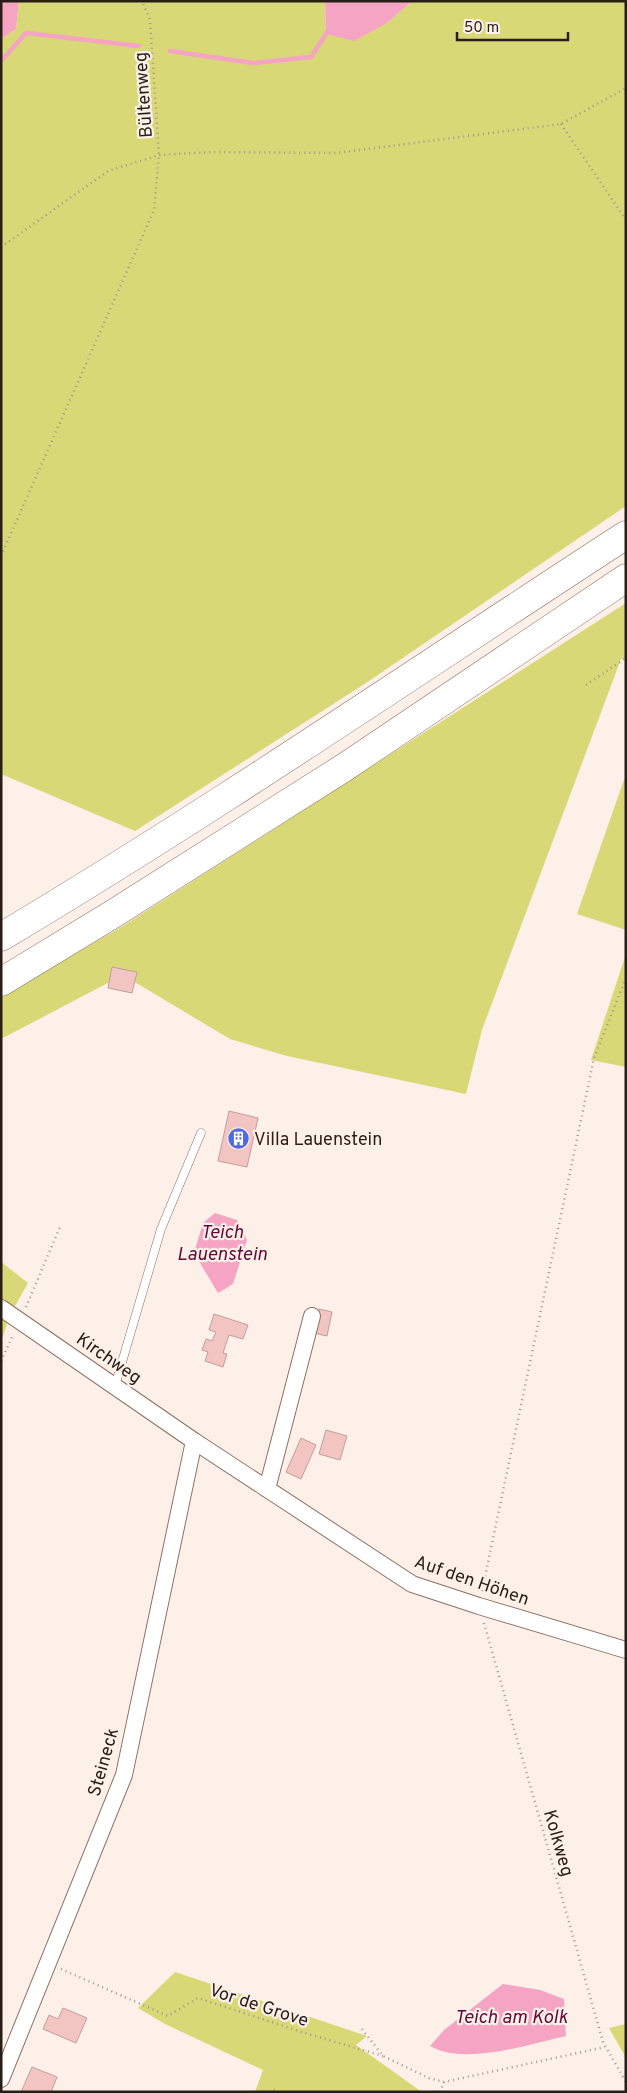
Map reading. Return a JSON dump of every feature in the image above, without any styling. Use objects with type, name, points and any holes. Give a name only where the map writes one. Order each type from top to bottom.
[{"type":"highway","points":[[1,937],[91,884],[288,759],[626,536]]},
{"type":"highway","points":[[1,982],[113,914],[337,772],[626,578]]},
{"type":"street","name":"Kirchweg","points":[[1,1308],[194,1441]]},
{"type":"street","points":[[267,1489],[312,1316]]},
{"type":"street","name":"Auf den Höhen","points":[[194,1441],[412,1584],[626,1650]]},
{"type":"street","name":"Steineck","points":[[1,2079],[124,1775],[194,1441]]},
{"type":"lane","points":[[115,1386],[162,1229],[201,1133]]},
{"type":"path","name":"Bültenweg","points":[[1,247],[108,171],[159,155],[150,20],[142,1]]},
{"type":"path","points":[[1,556],[154,210],[159,155],[212,152],[336,153],[561,124],[626,88]]},
{"type":"path","points":[[561,124],[626,220]]},
{"type":"path","points":[[586,685],[626,658]]},
{"type":"path","points":[[479,1606],[594,1058],[626,978]]},
{"type":"path","points":[[1,1361],[60,1227]]},
{"type":"path","name":"Kolkweg","points":[[479,1606],[606,2047],[626,2082]]},
{"type":"path","name":"Vor de Grove","points":[[49,1964],[168,2016],[198,1998],[383,2056]]},
{"type":"path","points":[[362,2029],[383,2056],[430,2078],[444,2082],[606,2047]]},
{"type":"path","points":[[440,2092],[444,2082]]},
{"type":"path","points":[[271,2092],[272,2089],[279,2092]]},
{"type":"shaded area","points":[[19,1],[325,1],[326,34],[387,23],[412,1],[626,1],[626,506],[366,683],[135,831],[1,774],[1,39],[16,29]]},
{"type":"shaded area","points":[[626,603],[626,660],[621,659],[482,1030],[466,1094],[287,1056],[230,1039],[123,975],[1,1039],[1,997],[123,926]]},
{"type":"shaded area","points":[[626,774],[626,930],[577,914]]},
{"type":"shaded area","points":[[626,954],[626,1067],[591,1060]]},
{"type":"shaded area","points":[[1,1262],[28,1283],[10,1315],[2,1339]]},
{"type":"shaded area","points":[[175,1972],[367,2036],[356,2045],[422,2092],[255,2092],[263,2070],[165,2024],[138,2008]]},
{"type":"shaded area","points":[[626,2024],[626,2058],[609,2028]]},
{"type":"water","points":[[1,1],[19,1],[16,29],[1,39]]},
{"type":"water","points":[[325,1],[412,1],[387,23],[354,41],[326,34]]},
{"type":"water","name":"Teich Lauenstein","points":[[215,1213],[237,1220],[247,1240],[233,1284],[218,1293],[194,1253],[203,1223]]},
{"type":"water","name":"Teich am Kolk","points":[[503,1984],[540,1990],[564,1999],[566,2036],[497,2052],[478,2054],[444,2052],[430,2046],[444,2030]]},
{"type":"building","points":[[112,967],[137,972],[132,993],[108,988]]},
{"type":"building","name":"Villa Lauenstein","points":[[229,1111],[258,1118],[247,1167],[218,1161]]},
{"type":"building","points":[[319,1309],[332,1312],[327,1336],[314,1333]]},
{"type":"building","points":[[214,1314],[248,1325],[243,1339],[229,1335],[223,1353],[227,1354],[223,1367],[205,1361],[208,1352],[202,1350],[206,1339],[212,1341],[216,1332],[209,1330]]},
{"type":"building","points":[[326,1430],[347,1436],[340,1460],[319,1454]]},
{"type":"building","points":[[301,1438],[316,1445],[301,1479],[286,1472]]},
{"type":"building","points":[[63,2008],[87,2018],[76,2043],[43,2029],[49,2015],[58,2019]]},
{"type":"building","points":[[32,2067],[57,2077],[51,2092],[21,2092]]},
{"type":"waterway","points":[[170,51],[253,63],[311,57],[328,31]]},
{"type":"waterway","points":[[1,61],[26,33],[139,46]]},
{"type":"place","name":"Villa Lauenstein","points":[[238,1139]]}]
